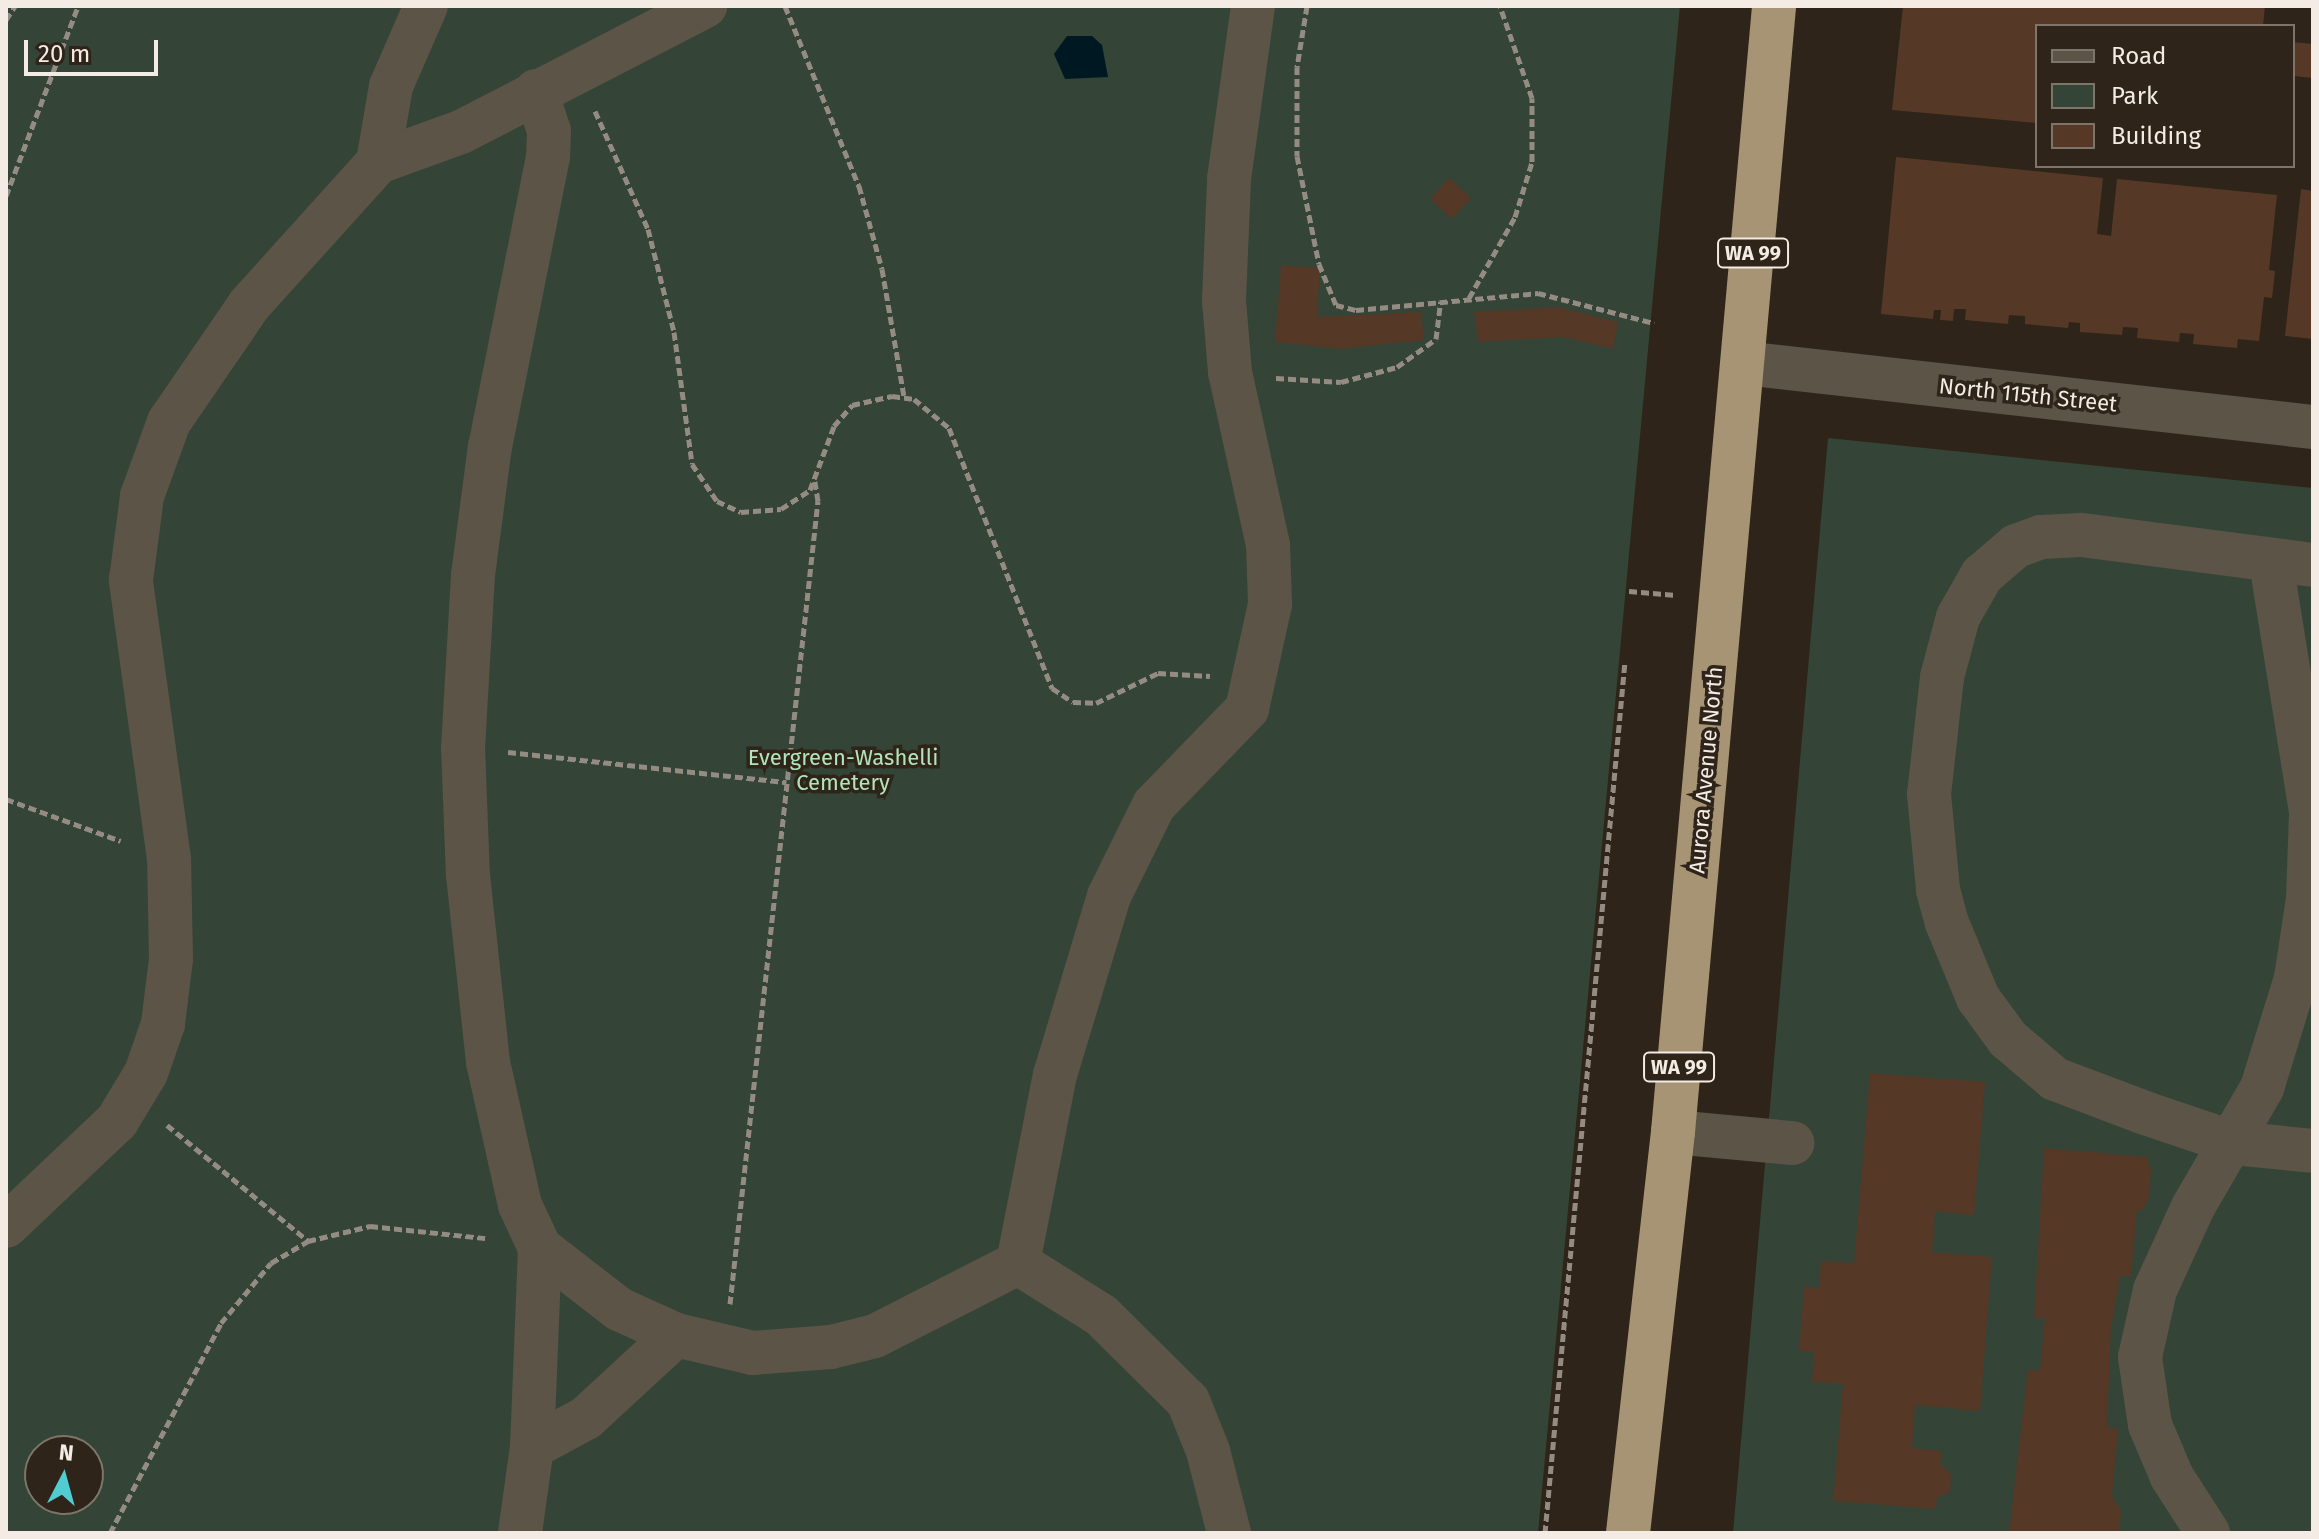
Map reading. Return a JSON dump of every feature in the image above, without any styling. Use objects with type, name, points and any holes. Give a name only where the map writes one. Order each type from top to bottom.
[{"type":"highway","name":"Aurora Avenue North","points":[[1628,1533],[1673,1132],[1774,6]]},
{"type":"street","points":[[378,162],[391,86],[426,6]]},
{"type":"street","points":[[1018,1263],[1055,1075],[1109,896],[1143,820],[1182,771],[1240,719],[1255,683],[1270,604],[1270,565],[1230,372],[1225,223],[1253,6]]},
{"type":"street","points":[[6,1226],[97,1142],[133,1097],[157,1048],[169,994],[169,859],[132,626],[133,538],[142,496],[169,422],[218,344],[378,162],[450,137],[676,12]]},
{"type":"street","points":[[520,1533],[532,1447],[540,1248],[520,1205],[494,1106],[468,875],[463,747],[473,575],[490,446],[548,157],[549,131],[536,91]]},
{"type":"street","name":"North 115th Street","points":[[1743,363],[2313,427]]},
{"type":"street","points":[[2208,1533],[2172,1477],[2150,1425],[2140,1357],[2170,1256],[2234,1143],[2262,1088],[2296,978],[2311,851],[2292,563],[2081,535],[2041,537],[1995,562],[1958,617],[1933,738],[1929,794],[1938,890],[1978,998],[2042,1087],[2234,1143],[2313,1151]]},
{"type":"street","points":[[1673,1132],[1792,1143]]},
{"type":"street","points":[[540,1248],[619,1309],[676,1335],[725,1349],[791,1352],[875,1336],[1018,1263]]},
{"type":"street","points":[[1018,1263],[1101,1315],[1188,1401],[1229,1533]]},
{"type":"street","points":[[532,1447],[586,1418],[676,1335]]},
{"type":"path","points":[[6,20],[15,6]]},
{"type":"path","points":[[6,196],[78,6]]},
{"type":"path","points":[[785,6],[859,186],[882,269],[904,396]]},
{"type":"path","points":[[1307,6],[1297,67],[1296,143],[1330,297],[1356,310],[1538,293],[1654,323]]},
{"type":"path","points":[[1469,298],[1530,177],[1535,123],[1518,51],[1500,6]]},
{"type":"path","points":[[575,69],[648,229],[664,281],[696,475],[727,508],[754,514],[781,509],[815,481],[842,414],[864,400],[904,396],[933,410],[949,428],[1044,680],[1062,696],[1096,703],[1134,681],[1173,672],[1255,683]]},
{"type":"path","points":[[1230,372],[1321,382],[1377,375],[1413,359],[1436,339],[1441,301]]},
{"type":"path","points":[[725,1349],[818,501],[815,481]]},
{"type":"path","points":[[1545,1533],[1625,661]]},
{"type":"path","points":[[463,747],[786,782]]},
{"type":"path","points":[[6,799],[169,859]]},
{"type":"path","points":[[133,1097],[308,1241]]},
{"type":"path","points":[[110,1533],[221,1323],[271,1263],[308,1241],[387,1225],[540,1248]]},
{"type":"green space","name":"Evergreen-Washelli Cemetery","points":[[6,6],[1680,6],[1538,1533],[6,1533]]},
{"type":"green space","points":[[1828,438],[2313,488],[2313,1533],[1733,1533]]},
{"type":"water","points":[[1067,36],[1092,36],[1102,45],[1108,77],[1065,79],[1054,54]]},
{"type":"building","points":[[1903,6],[2265,6],[2263,24],[2035,24],[2035,123],[1892,110]]},
{"type":"building","points":[[2295,42],[2313,44],[2313,78],[2295,76]]},
{"type":"building","points":[[1896,157],[2103,178],[2097,234],[2111,236],[2117,179],[2277,195],[2269,270],[2275,271],[2272,298],[2264,297],[2259,341],[2238,339],[2237,348],[2193,344],[2194,334],[2180,333],[2179,342],[2137,338],[2138,328],[2123,327],[2122,335],[2080,332],[2080,323],[2069,322],[2068,328],[2025,324],[2025,316],[2009,315],[2008,324],[1965,320],[1966,309],[1954,309],[1953,321],[1940,320],[1941,310],[1934,310],[1933,319],[1881,314]]},
{"type":"building","points":[[1449,178],[1471,198],[1452,219],[1430,199]]},
{"type":"building","points":[[2301,189],[2313,191],[2313,339],[2285,336]]},
{"type":"building","points":[[1281,265],[1320,268],[1317,317],[1421,312],[1424,340],[1341,349],[1275,342]]},
{"type":"building","points":[[1557,307],[1618,322],[1613,349],[1563,337],[1478,342],[1474,312]]},
{"type":"building","points":[[1870,1073],[1985,1082],[1974,1215],[1935,1211],[1932,1252],[1992,1257],[1980,1411],[1915,1405],[1912,1448],[1942,1451],[1940,1464],[1951,1474],[1950,1492],[1937,1498],[1936,1509],[1833,1501],[1843,1384],[1812,1382],[1814,1352],[1799,1351],[1804,1287],[1819,1288],[1821,1261],[1854,1263]]},
{"type":"building","points":[[2044,1148],[2147,1157],[2151,1170],[2149,1197],[2143,1210],[2137,1210],[2131,1276],[2120,1276],[2111,1328],[2107,1427],[2118,1428],[2112,1496],[2121,1511],[2119,1533],[2009,1533],[2028,1370],[2040,1371],[2045,1318],[2034,1318]]}]
